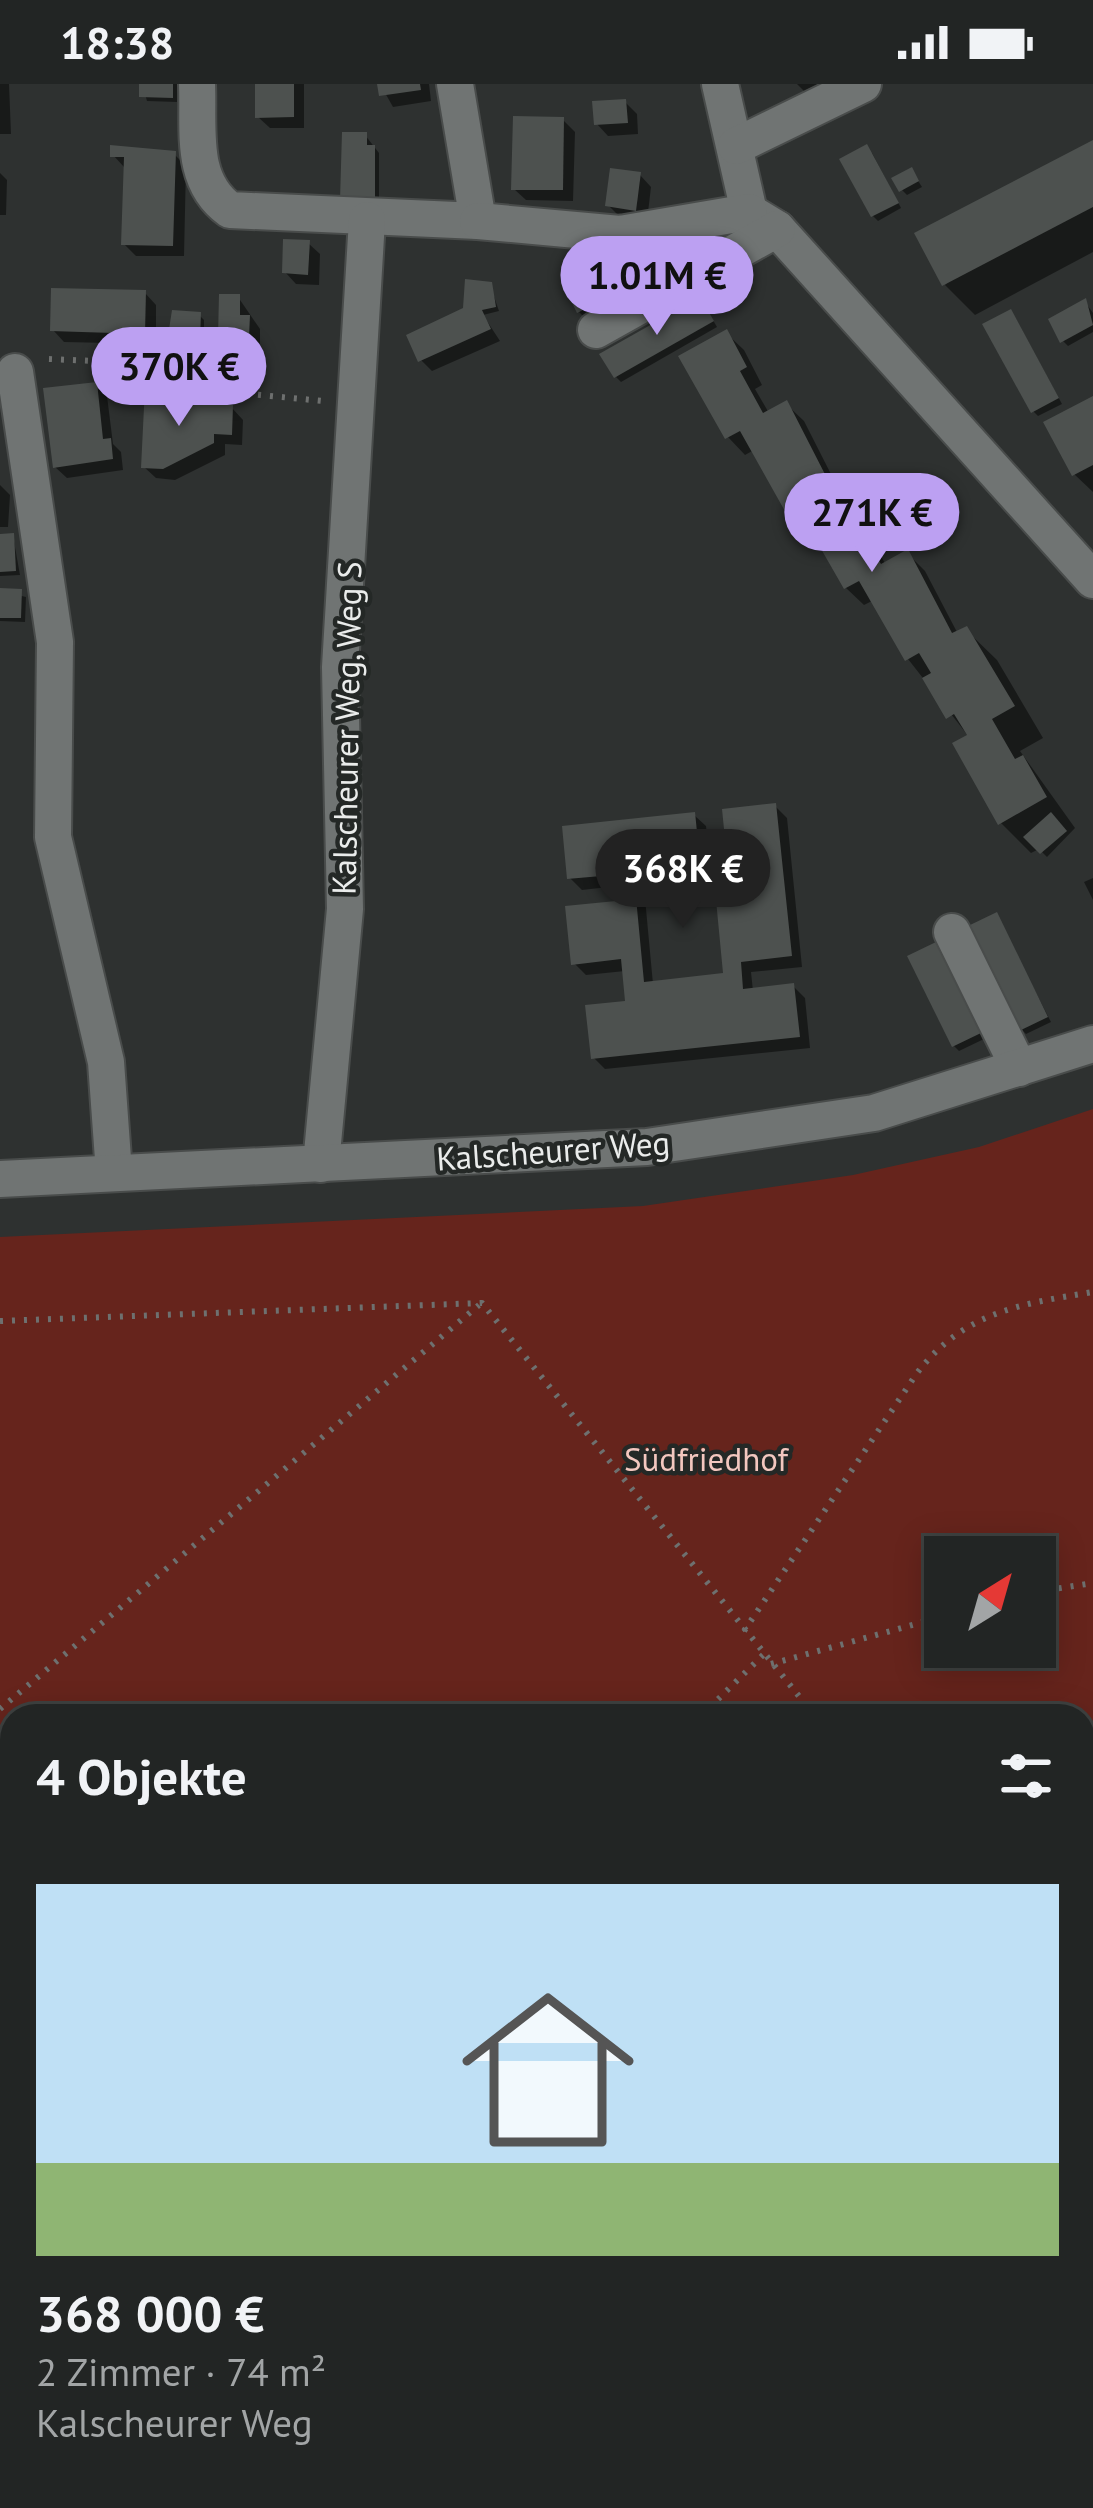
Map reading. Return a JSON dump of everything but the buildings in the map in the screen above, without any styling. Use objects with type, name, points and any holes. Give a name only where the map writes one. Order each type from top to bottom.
[{"type":"street","points":[[197,84],[200,172],[214,199],[230,210],[368,220],[478,221],[620,234],[763,220]]},
{"type":"street","points":[[455,84],[478,221]]},
{"type":"street","points":[[720,84],[763,220],[1093,580]]},
{"type":"street","points":[[736,146],[863,84]]},
{"type":"street","name":"Kalscheurer Weg, Weg S","points":[[321,1164],[345,909],[340,667],[368,220]]},
{"type":"street","points":[[596,330],[763,220]]},
{"type":"street","points":[[15,372],[56,642],[53,837],[106,1062],[114,1173]]},
{"type":"street","points":[[952,932],[1019,1068]]},
{"type":"street","name":"Kalscheurer Weg","points":[[0,1179],[647,1147],[874,1113],[1093,1044]]},
{"type":"path","points":[[15,372],[24,357],[167,364],[218,392],[356,404]]},
{"type":"path","points":[[744,1630],[937,1347],[977,1319],[1093,1292]]},
{"type":"path","points":[[482,1303],[804,1704]]},
{"type":"path","points":[[0,1321],[482,1303]]},
{"type":"path","points":[[6,1704],[482,1303]]},
{"type":"path","points":[[1056,1588],[1093,1582]]},
{"type":"path","points":[[771,1664],[924,1622]]},
{"type":"path","points":[[713,1704],[763,1655]]},
{"type":"green space","name":"Südfriedhof","points":[[1093,1109],[1093,1704],[0,1704],[0,1237],[643,1206],[853,1175],[979,1147]]}]
